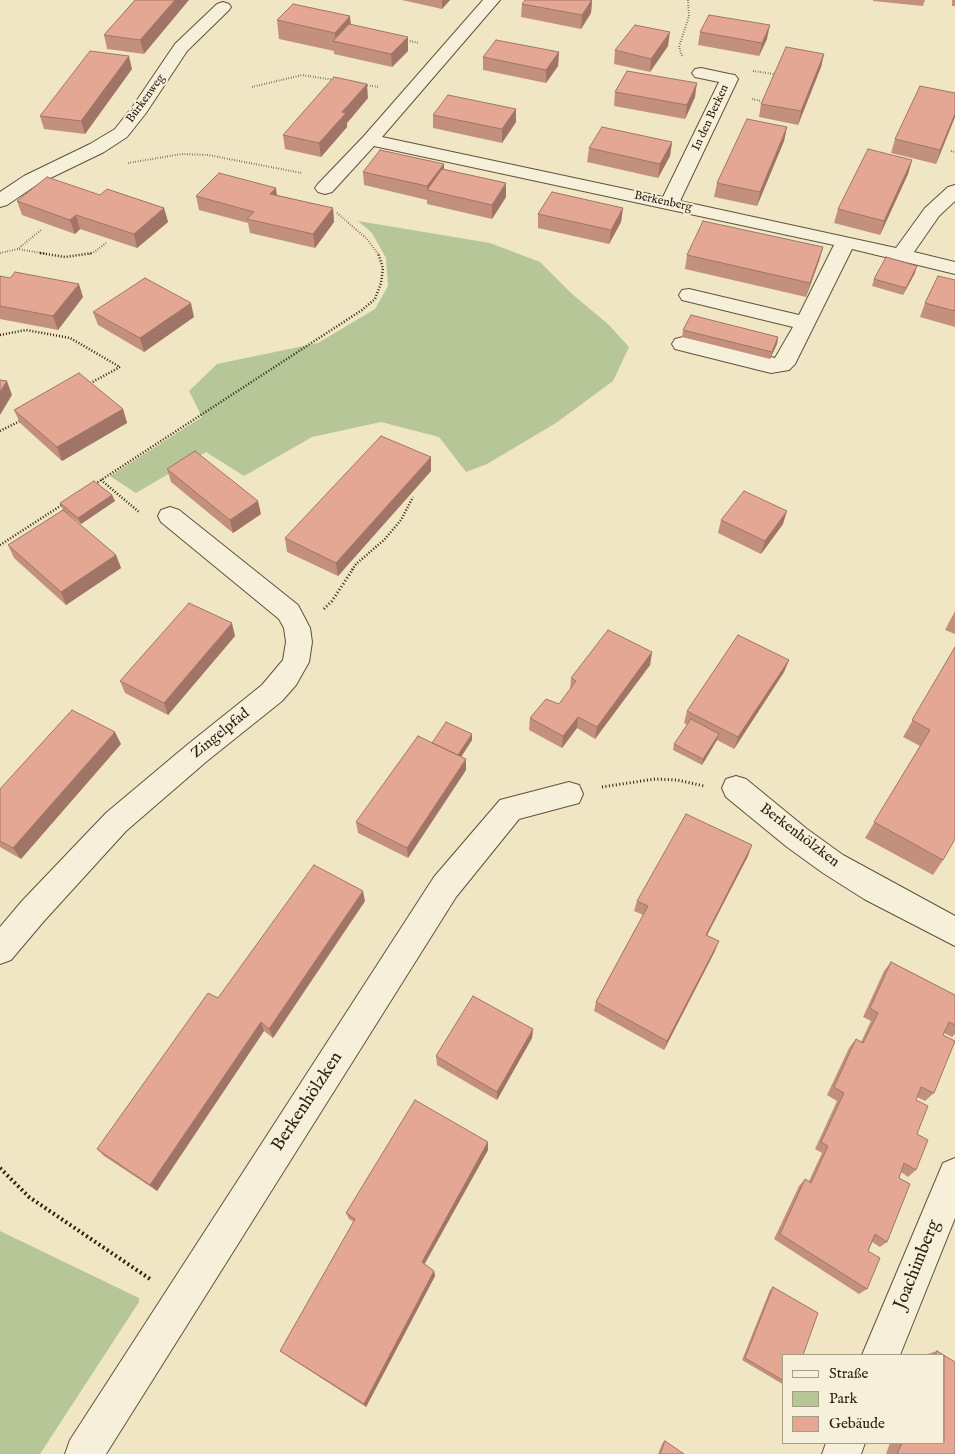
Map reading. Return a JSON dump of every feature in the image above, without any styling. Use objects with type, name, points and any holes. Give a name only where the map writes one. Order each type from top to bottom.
[{"type":"street","points":[[329,184],[370,140],[492,0]]},
{"type":"street","name":"Bürkenweg","points":[[0,201],[31,180],[97,148],[121,133],[140,109],[181,48],[223,7]]},
{"type":"street","name":"In den Berken","points":[[670,204],[729,79],[701,73]]},
{"type":"street","name":"Berkenberg","points":[[370,140],[902,254],[955,268]]},
{"type":"street","points":[[902,254],[932,212],[955,191]]},
{"type":"street","points":[[683,344],[770,366],[780,365],[787,358],[806,323],[846,242]]},
{"type":"street","points":[[689,295],[806,323]]},
{"type":"street","points":[[170,516],[289,612],[297,628]]},
{"type":"street","name":"Zingelpfad","points":[[0,950],[33,911],[116,822],[197,753],[272,693],[287,677],[296,662],[299,642],[297,628]]},
{"type":"street","name":"Berkenhölzken","points":[[736,788],[797,838],[833,864],[955,932]]},
{"type":"street","name":"Berkenhölzken","points":[[84,1454],[445,887],[510,809],[570,794]]},
{"type":"street","name":"Joachimberg","points":[[882,1354],[955,1175]]},
{"type":"path","name":"In den Berken","points":[[688,0],[689,16],[679,46],[682,55],[688,63],[701,73]]},
{"type":"path","points":[[404,40],[449,49]]},
{"type":"path","points":[[252,87],[280,78],[302,75],[340,81]]},
{"type":"path","points":[[365,85],[412,91]]},
{"type":"path","points":[[951,151],[955,152]]},
{"type":"path","points":[[93,485],[362,310],[375,299],[381,283],[382,268],[378,253],[366,238],[322,202],[322,195],[329,184],[280,167],[208,155],[182,154],[127,163]]},
{"type":"path","points":[[18,249],[41,230]]},
{"type":"path","points":[[0,253],[18,249],[65,256],[79,256],[93,253],[106,242]]},
{"type":"path","points":[[0,335],[26,330],[70,338],[120,367],[86,386]]},
{"type":"path","points":[[0,431],[25,419]]},
{"type":"path","points":[[101,480],[139,512],[170,516]]},
{"type":"path","points":[[297,628],[314,619],[332,600],[356,564],[384,540],[401,520],[413,497]]},
{"type":"path","points":[[0,545],[68,501]]},
{"type":"path","points":[[634,781],[677,780],[722,792],[736,788]]},
{"type":"path","points":[[0,1168],[29,1197],[182,1300]]},
{"type":"green space","points":[[358,221],[490,243],[540,262],[571,293],[609,325],[629,347],[613,381],[556,423],[487,464],[466,472],[439,437],[381,422],[312,437],[244,476],[206,452],[136,493],[110,476],[202,417],[189,391],[217,364],[318,343],[375,309],[388,286],[386,258],[372,233]]},
{"type":"green space","points":[[0,1231],[139,1298],[139,1302],[40,1454],[0,1454]]},
{"type":"building","points":[[135,0],[175,0],[140,40],[104,35]]},
{"type":"building","points":[[525,0],[592,0],[582,15],[522,4]]},
{"type":"building","points":[[293,4],[350,16],[335,33],[277,20]]},
{"type":"building","points":[[709,15],[770,25],[762,43],[700,32]]},
{"type":"building","points":[[349,24],[408,37],[391,54],[333,41]]},
{"type":"building","points":[[635,25],[670,32],[651,59],[615,50]]},
{"type":"building","points":[[496,40],[559,52],[546,70],[483,57]]},
{"type":"building","points":[[786,47],[824,54],[801,111],[761,104]]},
{"type":"building","points":[[90,51],[129,56],[81,121],[40,116]]},
{"type":"building","points":[[627,71],[697,83],[687,105],[615,92]]},
{"type":"building","points":[[334,77],[367,84],[342,112],[346,113],[319,143],[283,135]]},
{"type":"building","points":[[920,86],[955,93],[955,114],[940,150],[895,139]]},
{"type":"building","points":[[448,95],[516,109],[502,129],[433,115]]},
{"type":"building","points":[[747,119],[787,127],[760,192],[717,183]]},
{"type":"building","points":[[602,127],[672,142],[660,164],[589,148]]},
{"type":"building","points":[[868,149],[912,160],[884,221],[838,209]]},
{"type":"building","points":[[380,150],[444,164],[427,186],[363,172]]},
{"type":"building","points":[[442,169],[506,183],[492,205],[427,190]]},
{"type":"building","points":[[219,173],[276,188],[270,194],[333,208],[313,234],[247,219],[254,212],[196,196]]},
{"type":"building","points":[[47,177],[100,195],[107,189],[164,208],[134,234],[76,215],[70,220],[17,201]]},
{"type":"building","points":[[552,192],[623,208],[611,230],[538,214]]},
{"type":"building","points":[[703,221],[823,247],[810,283],[687,255]]},
{"type":"building","points":[[886,257],[917,266],[906,288],[874,279]]},
{"type":"building","points":[[15,272],[79,284],[53,316],[0,306],[0,276],[10,278]]},
{"type":"building","points":[[938,276],[955,280],[955,311],[925,303]]},
{"type":"building","points":[[145,278],[191,303],[140,338],[93,312]]},
{"type":"building","points":[[691,315],[778,337],[772,352],[683,330]]},
{"type":"building","points":[[79,373],[123,409],[57,447],[14,410]]},
{"type":"building","points":[[0,380],[7,381],[0,392]]},
{"type":"building","points":[[381,436],[431,457],[336,563],[285,538]]},
{"type":"building","points":[[195,451],[258,501],[230,520],[167,469]]},
{"type":"building","points":[[94,481],[112,495],[78,518],[60,503]]},
{"type":"building","points":[[744,491],[787,511],[765,541],[721,520]]},
{"type":"building","points":[[63,510],[116,555],[61,592],[8,545]]},
{"type":"building","points":[[189,603],[232,623],[164,703],[120,681]]},
{"type":"building","points":[[608,630],[652,652],[597,727],[578,717],[563,736],[530,718],[546,699],[559,704],[576,681],[571,678]]},
{"type":"building","points":[[738,635],[789,660],[738,737],[687,711]]},
{"type":"building","points":[[955,647],[955,839],[943,860],[874,822],[930,730],[912,720]]},
{"type":"building","points":[[72,710],[115,732],[13,848],[0,841],[0,789]]},
{"type":"building","points":[[691,719],[719,734],[703,759],[674,744]]},
{"type":"building","points":[[446,722],[472,734],[458,755],[432,743]]},
{"type":"building","points":[[418,736],[466,759],[407,848],[356,822]]},
{"type":"building","points":[[686,814],[752,845],[706,935],[719,941],[667,1041],[596,1002],[648,906],[637,901]]},
{"type":"building","points":[[314,865],[363,891],[269,1029],[261,1022],[150,1185],[97,1149],[208,993],[218,998]]},
{"type":"building","points":[[891,962],[955,995],[955,1025],[949,1022],[943,1035],[955,1041],[934,1093],[921,1087],[916,1100],[928,1106],[917,1134],[928,1140],[916,1170],[904,1163],[899,1178],[910,1184],[887,1242],[875,1234],[868,1251],[880,1258],[867,1289],[780,1234],[805,1179],[811,1183],[828,1146],[821,1142],[844,1093],[834,1087],[856,1039],[863,1043],[878,1013],[870,1008]]},
{"type":"building","points":[[473,996],[533,1029],[497,1092],[436,1056]]},
{"type":"building","points":[[415,1100],[488,1142],[422,1262],[434,1271],[364,1404],[280,1351],[355,1219],[346,1213]]},
{"type":"building","points":[[773,1287],[818,1313],[803,1354],[782,1354],[782,1380],[745,1358]]},
{"type":"building","points":[[945,1356],[955,1362],[955,1454],[897,1454],[902,1444],[945,1444]]},
{"type":"building","points":[[665,1441],[684,1454],[660,1454]]}]
